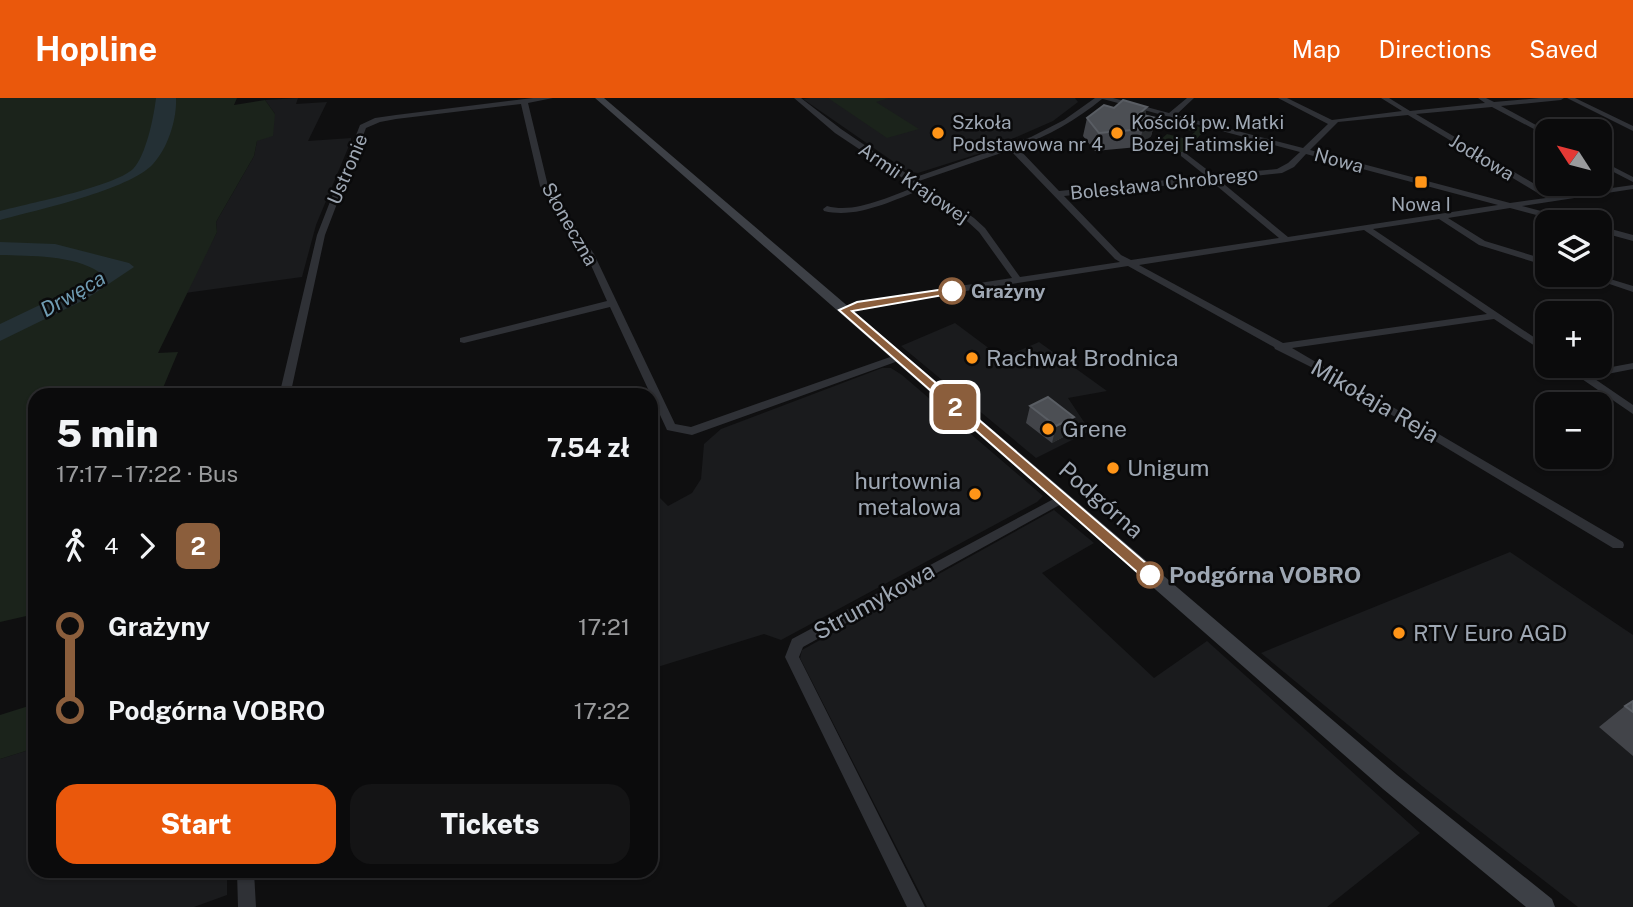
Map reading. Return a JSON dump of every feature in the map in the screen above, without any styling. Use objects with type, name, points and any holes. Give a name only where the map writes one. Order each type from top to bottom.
[{"type":"main road","name":"Podgórna","points":[[599,98],[1390,782],[1544,907]]},
{"type":"street","name":"Ustronie","points":[[286,388],[321,235],[363,127],[378,120],[396,117],[550,98]]},
{"type":"street","name":"Armii Krajowej","points":[[797,98],[807,109],[982,230],[1018,281]]},
{"type":"street","points":[[912,181],[1013,148],[1067,122],[1099,98]]},
{"type":"street","name":"Nowa","points":[[1105,98],[1535,212]]},
{"type":"street","points":[[1171,115],[1191,98]]},
{"type":"street","points":[[1281,98],[1331,122],[1561,98]]},
{"type":"street","name":"Jodłowa","points":[[1384,98],[1552,198]]},
{"type":"street","points":[[1481,98],[1535,128]]},
{"type":"street","points":[[1570,98],[1633,129]]},
{"type":"street","name":"Słoneczna","points":[[524,102],[544,186],[590,254],[651,388]]},
{"type":"street","points":[[1304,151],[1331,122]]},
{"type":"street","points":[[1013,148],[1118,257],[1128,263]]},
{"type":"street","name":"Bolesława Chrobrego","points":[[1058,194],[1279,170],[1292,165],[1304,151]]},
{"type":"street","points":[[1184,154],[1285,239]]},
{"type":"street","points":[[1612,169],[1633,180]]},
{"type":"street","points":[[827,209],[833,213],[851,211],[923,187]]},
{"type":"street","points":[[844,310],[857,305],[1633,187]]},
{"type":"street","points":[[1440,216],[1482,243],[1535,259]]},
{"type":"street","points":[[1366,228],[1535,343]]},
{"type":"street","points":[[1612,232],[1633,238]]},
{"type":"street","name":"Mikołaja Reja","points":[[1128,263],[1279,348],[1321,368],[1619,545]]},
{"type":"street","points":[[1612,282],[1633,289]]},
{"type":"street","points":[[464,340],[613,303]]},
{"type":"street","points":[[1279,348],[1496,316]]},
{"type":"street","name":"Słoneczna","points":[[658,403],[671,427],[692,431],[897,358]]},
{"type":"street","points":[[1612,370],[1633,366]]},
{"type":"street","points":[[1586,378],[1633,410]]},
{"type":"street","name":"Strumykowa","points":[[916,907],[792,657],[797,643],[1061,499]]},
{"type":"street","points":[[246,878],[247,907]]},
{"type":"shaded area","points":[[0,98],[237,98],[234,105],[265,100],[275,114],[273,136],[257,141],[254,156],[216,222],[217,232],[158,353],[178,352],[163,388],[28,388],[28,616],[0,622]]},
{"type":"shaded area","points":[[298,98],[296,104],[327,102],[308,141],[351,138],[316,225],[302,277],[185,293],[217,232],[216,222],[254,156],[257,141],[275,114],[265,100]]},
{"type":"shaded area","points":[[828,98],[889,98],[876,102],[919,129],[887,138]]},
{"type":"shaded area","name":"Szkoła Podstawowa nr 4","points":[[1075,98],[1078,102],[1053,121],[998,145],[1000,147],[918,173],[907,171],[803,99]]},
{"type":"shaded area","points":[[1171,119],[1206,129],[1184,152],[1168,153],[1158,146],[1161,143],[1158,142],[1167,134],[1187,139],[1195,132],[1166,124]]},
{"type":"shaded area","points":[[955,323],[1002,358],[1039,342],[1107,391],[1068,398],[1090,431],[1036,458],[901,346]]},
{"type":"shaded area","points":[[882,368],[891,368],[1043,496],[1037,502],[781,640],[764,634],[658,667],[658,497],[668,506],[692,493],[701,479],[704,444],[721,429]]},
{"type":"shaded area","points":[[1054,510],[1094,543],[1042,573],[1154,678],[1207,641],[1420,833],[1327,907],[927,907],[800,658],[802,650]]},
{"type":"shaded area","points":[[1510,552],[1633,635],[1633,907],[1578,907],[1422,786],[1261,653]]},
{"type":"shaded area","points":[[28,706],[28,750],[0,759],[0,715]]},
{"type":"shaded area","points":[[28,750],[28,878],[227,878],[227,895],[194,907],[0,907],[0,759]]},
{"type":"water","points":[[156,98],[176,98],[170,133],[153,164],[104,191],[0,220],[0,211],[90,188],[123,176],[133,169],[145,146]]},
{"type":"water","name":"Drwęca","points":[[0,242],[55,244],[129,263],[134,267],[86,299],[0,341],[0,324],[90,281],[99,272],[65,259],[0,255]]},
{"type":"building","points":[[1123,100],[1147,107],[1139,114],[1156,118],[1143,129],[1099,133],[1087,118],[1104,105],[1114,108]]},
{"type":"building","points":[[1048,397],[1074,417],[1056,426],[1030,406]]},
{"type":"building","points":[[1633,701],[1633,712],[1625,706]]},
{"type":"bus line","name":"2","points":[[952,291],[857,305],[844,310],[1150,575]]},
{"type":"place","name":"Szkoła Podstawowa nr 4","points":[[938,133]]},
{"type":"place","name":"Kościół pw. Matki Bożej Fatimskiej","points":[[1117,133]]},
{"type":"place","name":"Nowa I","points":[[1421,182]]},
{"type":"place","name":"Grażyny","points":[[952,291]]},
{"type":"place","name":"Rachwał Brodnica","points":[[972,358]]},
{"type":"place","name":"Grene","points":[[1048,429]]},
{"type":"place","name":"Unigum","points":[[1113,468]]},
{"type":"place","name":"hurtownia metalowa","points":[[975,494]]},
{"type":"place","name":"Podgórna VOBRO","points":[[1150,575]]},
{"type":"place","name":"RTV Euro AGD","points":[[1399,633]]}]
